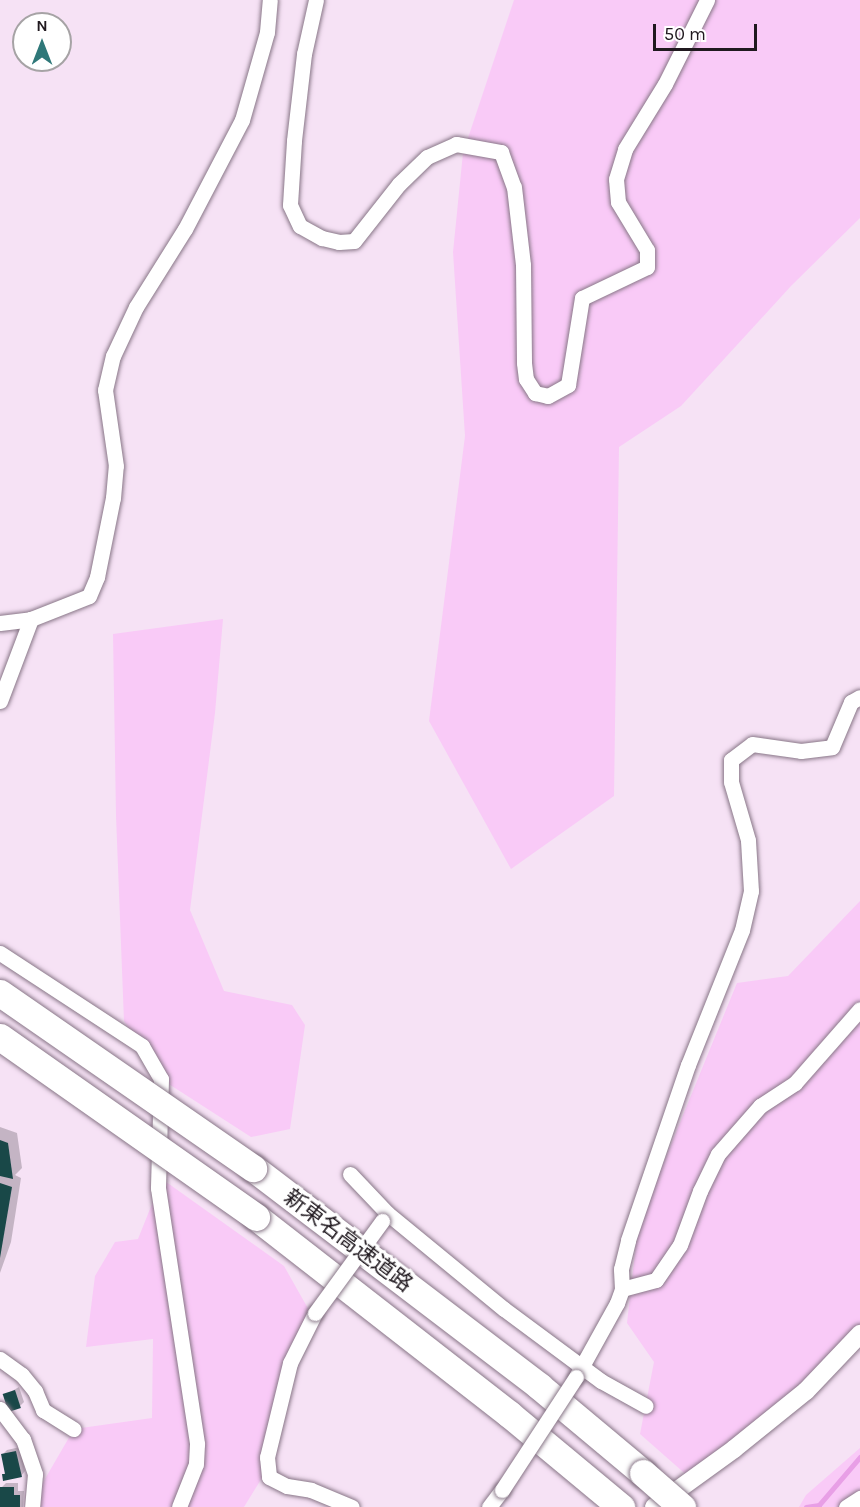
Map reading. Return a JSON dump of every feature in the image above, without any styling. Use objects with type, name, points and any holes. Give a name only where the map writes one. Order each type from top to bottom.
[{"type":"highway","name":"新東名高速道路","points":[[0,993],[253,1168],[539,1386],[682,1507]]},
{"type":"highway","name":"新東名高速道路","points":[[0,1037],[256,1217],[509,1414],[618,1504]]},
{"type":"street","points":[[0,623],[31,619],[89,596],[97,577],[113,498],[116,466],[105,390],[113,356],[136,307],[185,229],[242,120],[267,32],[270,0]]},
{"type":"street","points":[[316,0],[304,54],[294,141],[290,205],[300,226],[322,238],[339,242],[354,241],[399,184],[427,157],[456,144],[501,152],[514,187],[523,264],[526,379],[535,393],[548,396],[568,385],[582,298],[647,267],[647,250],[618,202],[616,179],[625,149],[665,84],[707,0]]},
{"type":"street","points":[[0,701],[31,619]]},
{"type":"street","points":[[489,1507],[579,1372],[622,1288],[621,1269],[628,1240],[688,1065],[742,930],[751,891],[748,840],[731,782],[731,760],[752,744],[801,751],[832,747],[851,702],[860,697]]},
{"type":"street","points":[[0,953],[142,1046],[161,1079],[158,1188],[197,1444],[196,1464],[179,1507]]},
{"type":"street","points":[[622,1288],[656,1280],[680,1245],[700,1191],[718,1154],[760,1106],[795,1083],[860,1009]]},
{"type":"street","points":[[350,1174],[385,1217],[504,1309],[579,1372],[645,1406]]},
{"type":"street","points":[[352,1507],[311,1490],[287,1486],[269,1477],[267,1457],[290,1364],[315,1313],[385,1217]]},
{"type":"street","points":[[654,1507],[806,1391],[860,1334]]},
{"type":"street","points":[[0,1359],[22,1376],[34,1391],[43,1410],[74,1429]]},
{"type":"street","points":[[0,1408],[23,1439],[35,1474],[32,1507]]},
{"type":"street","points":[[846,1507],[860,1498]]},
{"type":"shaded area","points":[[514,0],[860,0],[860,218],[791,286],[681,406],[619,447],[614,796],[511,869],[429,721],[465,436],[453,252],[463,153]]},
{"type":"shaded area","points":[[223,619],[215,713],[190,910],[224,991],[292,1005],[305,1025],[290,1129],[251,1137],[161,1079],[124,1021],[116,816],[113,634]]},
{"type":"shaded area","points":[[860,901],[860,1342],[690,1478],[640,1434],[654,1362],[627,1323],[637,1235],[661,1169],[737,983],[788,976]]},
{"type":"shaded area","points":[[162,1179],[284,1266],[310,1312],[265,1473],[244,1507],[34,1507],[42,1484],[74,1429],[152,1418],[153,1339],[86,1347],[95,1276],[115,1242],[138,1239]]},
{"type":"shaded area","points":[[860,1448],[860,1507],[799,1507],[806,1495]]},
{"type":"building","points":[[0,1140],[8,1143],[13,1179],[0,1176]]},
{"type":"building","points":[[0,1183],[12,1187],[0,1258]]},
{"type":"building","points":[[15,1390],[21,1408],[9,1412],[3,1394]]},
{"type":"building","points":[[16,1451],[22,1477],[3,1481],[2,1474],[5,1474],[1,1454]]},
{"type":"building","points":[[0,1487],[14,1487],[14,1495],[20,1495],[20,1507],[0,1507]]},
{"type":"waterway","points":[[806,1507],[819,1505],[860,1457]]}]
